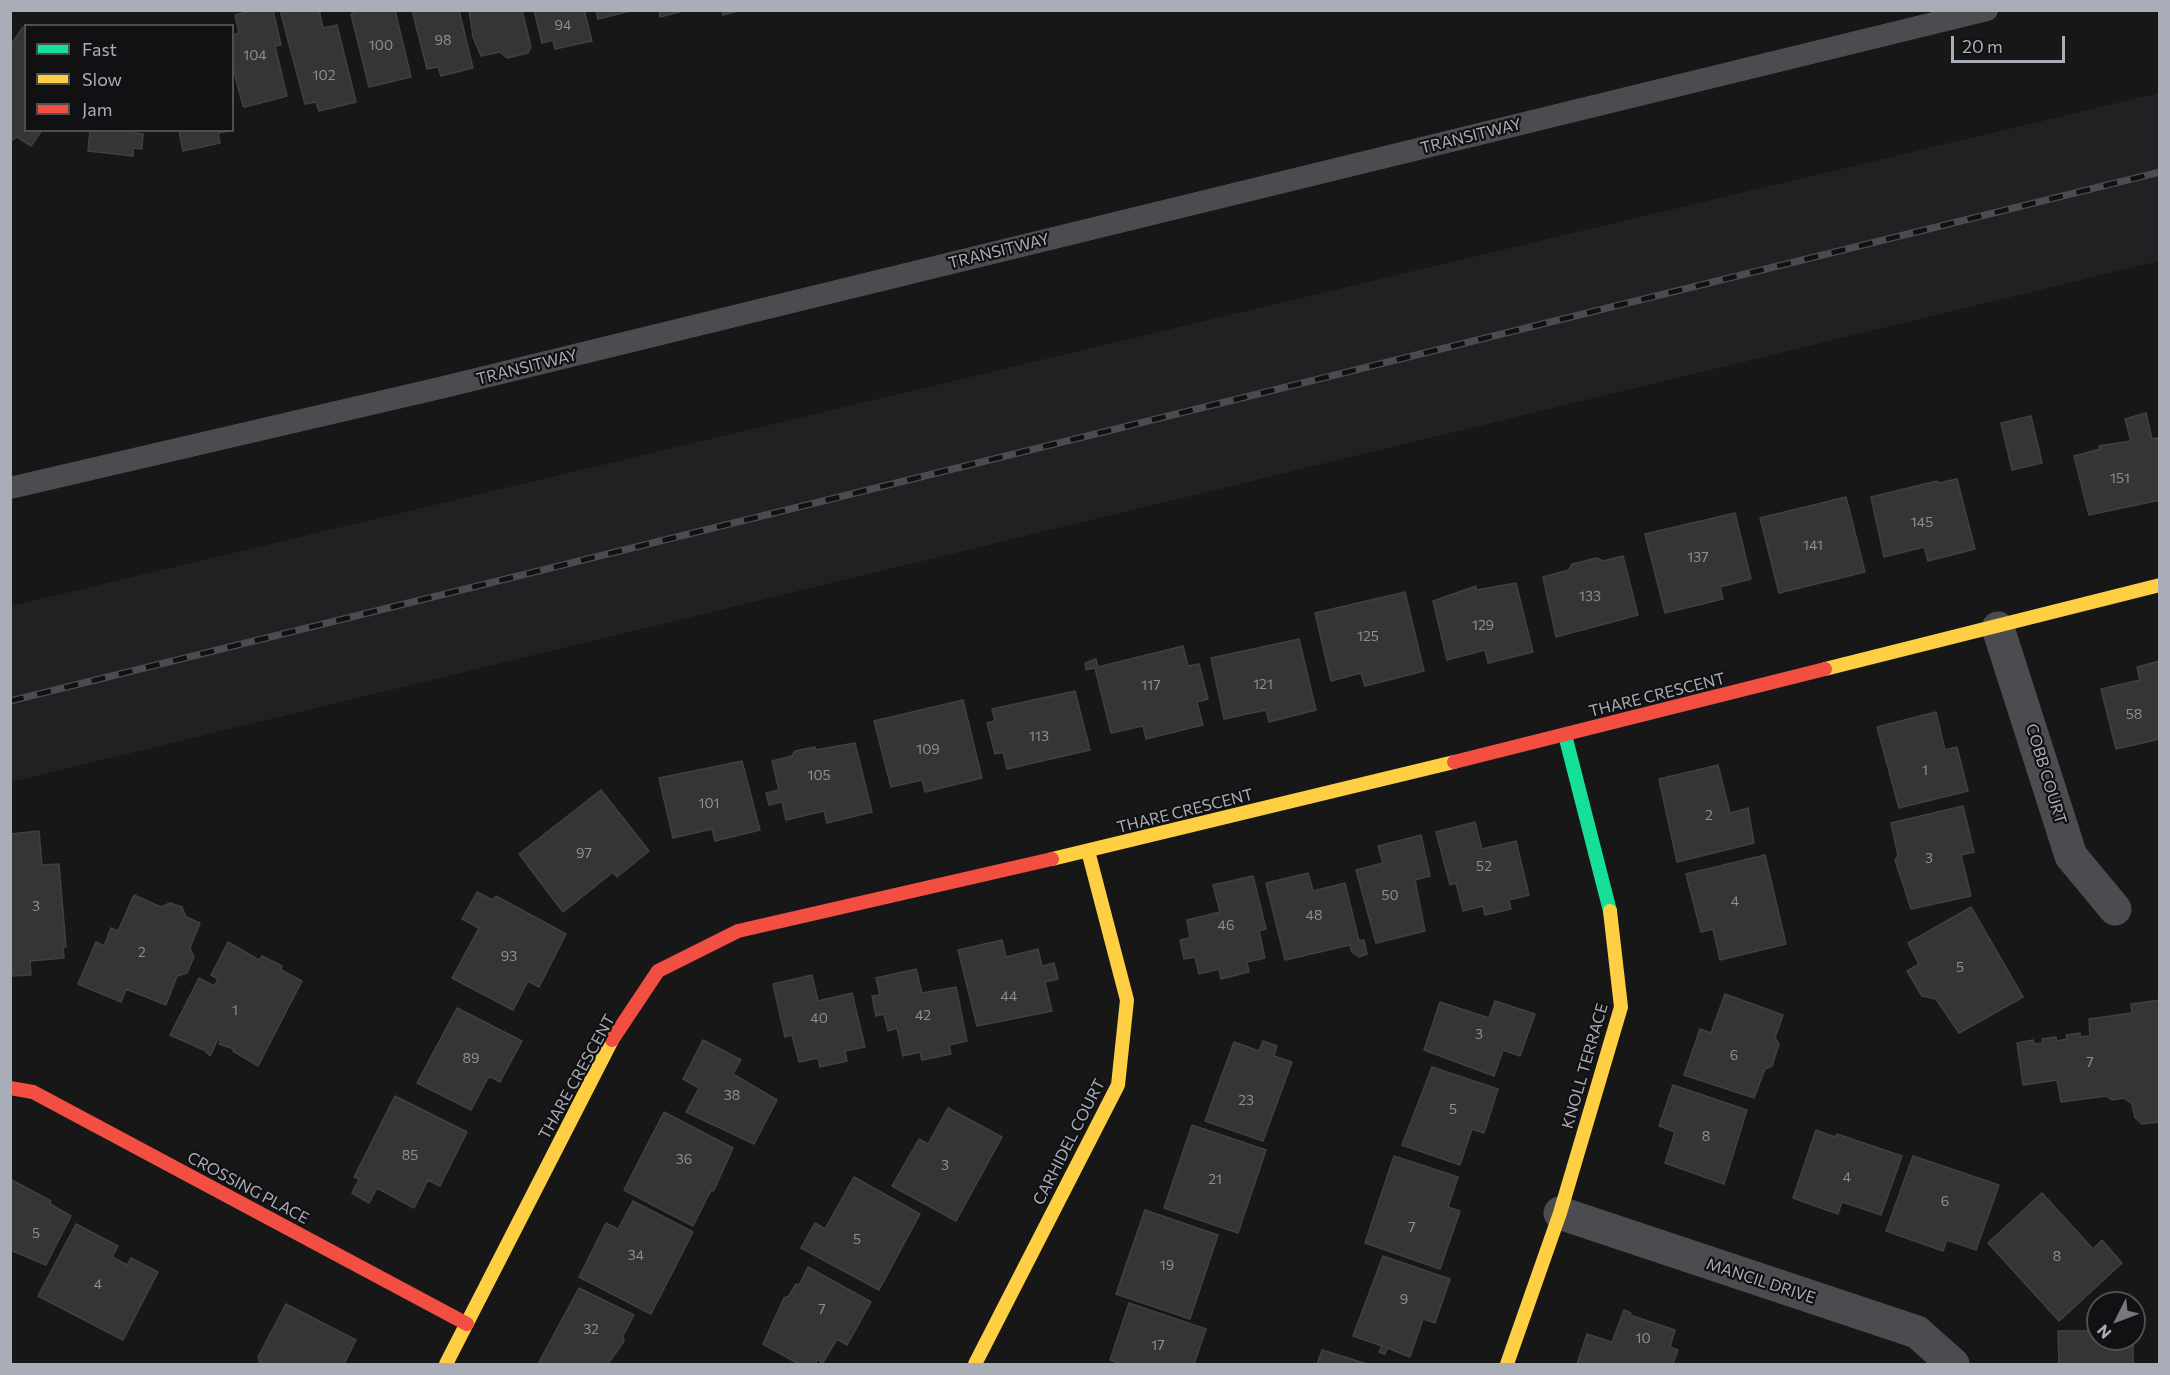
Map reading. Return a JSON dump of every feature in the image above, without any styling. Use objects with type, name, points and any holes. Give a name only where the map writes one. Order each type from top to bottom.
[{"type":"street","name":"THARE CRESCENT","points":[[446,1365],[609,1045],[658,971],[738,932],[1088,851],[1565,735],[1998,628],[2160,585]]},
{"type":"street","name":"COBB COURT","points":[[1998,628],[2072,856],[2115,909]]},
{"type":"street","name":"KNOLL TERRACE","points":[[1507,1365],[1560,1213],[1621,1007],[1611,916],[1565,735]]},
{"type":"street","name":"CARHIDEL COURT","points":[[975,1364],[1118,1085],[1128,1000],[1088,851]]},
{"type":"street","name":"CROSSING PLACE","points":[[10,1088],[33,1092],[62,1107],[466,1324]]},
{"type":"street","name":"MANCIL DRIVE","points":[[1560,1213],[1917,1332],[1953,1365]]},
{"type":"lane","name":"TRANSITWAY","points":[[10,488],[455,384],[1987,10]]},
{"type":"shaded area","points":[[2159,93],[2159,261],[11,782],[11,606]]},
{"type":"building","points":[[255,10],[273,10],[281,45],[275,46],[287,96],[243,106],[234,72],[234,34],[239,33],[235,15]]},
{"type":"building","points":[[280,10],[319,10],[323,28],[337,25],[356,102],[319,111],[316,102],[305,104]]},
{"type":"building","points":[[358,10],[395,10],[411,77],[369,87],[351,14]]},
{"type":"building","points":[[412,10],[459,10],[473,68],[441,76],[438,67],[427,69]]},
{"type":"building","points":[[469,10],[522,10],[531,47],[528,53],[507,58],[500,52],[481,56],[473,37]]},
{"type":"building","points":[[534,10],[584,10],[592,41],[555,49],[553,40],[542,43]]},
{"type":"building","points":[[596,10],[634,10],[598,19]]},
{"type":"building","points":[[659,10],[687,10],[660,17]]},
{"type":"building","points":[[722,10],[742,10],[723,15]]},
{"type":"building","points":[[24,28],[24,132],[41,132],[31,146],[17,137],[10,142],[10,46]]},
{"type":"building","points":[[90,132],[143,134],[142,149],[133,148],[133,156],[88,151]]},
{"type":"building","points":[[179,132],[224,132],[218,133],[220,143],[183,151]]},
{"type":"building","points":[[2146,413],[2152,439],[2157,438],[2160,449],[2160,500],[2089,515],[2074,456],[2100,449],[2099,446],[2131,441],[2125,419]]},
{"type":"building","points":[[2031,416],[2042,463],[2012,470],[2001,423]]},
{"type":"building","points":[[1957,479],[1975,549],[1928,561],[1924,547],[1884,557],[1871,497],[1937,481],[1938,483]]},
{"type":"building","points":[[1846,497],[1865,572],[1779,593],[1760,518]]},
{"type":"building","points":[[1735,513],[1751,579],[1720,587],[1723,599],[1665,613],[1645,534]]},
{"type":"building","points":[[1623,556],[1638,615],[1556,637],[1543,577],[1569,570],[1572,564],[1597,558],[1603,561]]},
{"type":"building","points":[[1516,583],[1533,652],[1488,663],[1485,650],[1447,660],[1433,601],[1476,586],[1476,590]]},
{"type":"building","points":[[1405,592],[1424,671],[1365,686],[1361,673],[1331,681],[1315,613]]},
{"type":"building","points":[[1299,639],[1316,710],[1269,722],[1266,710],[1224,719],[1211,658]]},
{"type":"building","points":[[1183,646],[1188,666],[1199,664],[1208,699],[1197,702],[1203,725],[1146,739],[1143,726],[1111,733],[1095,668],[1086,670],[1085,663],[1096,659],[1098,667]]},
{"type":"building","points":[[2160,661],[2160,739],[2116,749],[2101,689],[2140,680],[2137,667]]},
{"type":"building","points":[[1075,691],[1090,750],[1007,769],[1003,752],[995,754],[987,723],[995,721],[992,709]]},
{"type":"building","points":[[963,700],[982,778],[925,792],[922,780],[891,787],[874,721]]},
{"type":"building","points":[[1936,712],[1945,750],[1957,747],[1968,791],[1899,808],[1877,727]]},
{"type":"building","points":[[855,743],[872,812],[827,823],[824,811],[786,820],[782,802],[769,805],[766,793],[779,790],[772,761],[792,756],[795,751]]},
{"type":"building","points":[[742,761],[760,830],[715,841],[712,829],[673,838],[659,778]]},
{"type":"building","points":[[1718,765],[1730,813],[1748,808],[1754,843],[1677,862],[1659,779]]},
{"type":"building","points":[[601,790],[649,851],[617,877],[613,872],[563,912],[519,854]]},
{"type":"building","points":[[1963,806],[1974,852],[1961,855],[1971,896],[1911,909],[1895,860],[1898,856],[1891,823]]},
{"type":"building","points":[[1475,822],[1482,849],[1516,841],[1529,895],[1509,900],[1511,909],[1485,915],[1483,906],[1463,911],[1456,883],[1450,885],[1436,832]]},
{"type":"building","points":[[39,831],[42,865],[59,864],[66,947],[63,947],[64,958],[30,961],[31,975],[10,976],[10,834]]},
{"type":"building","points":[[1421,835],[1430,876],[1415,880],[1425,931],[1376,943],[1356,870],[1383,863],[1378,846]]},
{"type":"building","points":[[1765,855],[1786,944],[1720,960],[1713,929],[1701,932],[1686,874]]},
{"type":"building","points":[[1308,873],[1313,891],[1345,883],[1359,941],[1364,940],[1367,954],[1359,957],[1352,952],[1350,945],[1285,960],[1266,883]]},
{"type":"building","points":[[1253,876],[1266,929],[1259,931],[1265,958],[1247,962],[1249,972],[1221,979],[1219,969],[1199,974],[1195,957],[1184,959],[1180,940],[1190,938],[1187,920],[1220,912],[1213,885]]},
{"type":"building","points":[[477,892],[493,900],[496,896],[566,934],[539,987],[528,981],[513,1010],[452,978],[479,928],[462,919]]},
{"type":"building","points":[[134,895],[161,907],[170,903],[182,907],[186,917],[200,923],[190,948],[194,957],[187,973],[177,976],[166,1005],[126,989],[121,1002],[78,984],[96,942],[104,946],[111,928],[118,931]]},
{"type":"building","points":[[1971,907],[2023,997],[1959,1033],[1936,999],[1922,996],[1907,971],[1919,964],[1908,943]]},
{"type":"building","points":[[1002,940],[1006,957],[1038,949],[1042,966],[1054,963],[1058,979],[1045,982],[1052,1011],[977,1026],[958,950]]},
{"type":"building","points":[[228,942],[259,960],[262,956],[282,966],[281,970],[302,981],[258,1066],[233,1051],[234,1049],[219,1044],[221,1041],[218,1039],[210,1056],[204,1050],[170,1035],[199,978],[214,986],[218,979],[211,975]]},
{"type":"building","points":[[916,969],[922,993],[956,987],[967,1041],[949,1045],[951,1054],[922,1060],[920,1052],[903,1056],[897,1028],[888,1031],[884,1014],[876,1016],[872,996],[880,995],[876,978]]},
{"type":"building","points":[[812,975],[818,1001],[852,993],[865,1047],[845,1051],[847,1061],[820,1067],[818,1058],[799,1062],[792,1035],[785,1037],[773,984]]},
{"type":"building","points":[[1725,994],[1783,1015],[1775,1038],[1779,1044],[1772,1066],[1765,1069],[1754,1098],[1684,1075],[1700,1029],[1711,1033]]},
{"type":"building","points":[[2160,1000],[2160,1122],[2142,1124],[2135,1118],[2132,1104],[2124,1098],[2112,1100],[2106,1096],[2061,1102],[2057,1080],[2023,1085],[2017,1043],[2033,1040],[2034,1044],[2043,1043],[2042,1039],[2056,1037],[2057,1041],[2067,1039],[2066,1035],[2080,1033],[2080,1037],[2090,1036],[2089,1019],[2132,1013],[2131,1004]]},
{"type":"building","points":[[1495,1001],[1535,1014],[1520,1056],[1503,1050],[1494,1076],[1424,1050],[1440,1002],[1489,1018]]},
{"type":"building","points":[[457,1008],[522,1041],[500,1082],[489,1076],[471,1110],[417,1083]]},
{"type":"building","points":[[703,1040],[741,1060],[733,1074],[777,1100],[754,1144],[686,1112],[699,1088],[683,1079]]},
{"type":"building","points":[[1263,1041],[1277,1046],[1274,1056],[1292,1062],[1263,1141],[1205,1121],[1234,1042],[1259,1051]]},
{"type":"building","points":[[1432,1067],[1498,1089],[1484,1133],[1472,1129],[1460,1165],[1402,1145]]},
{"type":"building","points":[[1673,1085],[1747,1110],[1724,1184],[1665,1163],[1675,1132],[1659,1126]]},
{"type":"building","points":[[395,1096],[467,1132],[440,1186],[428,1180],[414,1208],[377,1188],[369,1203],[352,1193],[359,1179],[354,1177]]},
{"type":"building","points":[[948,1108],[1002,1137],[956,1221],[892,1186],[919,1139],[928,1144]]},
{"type":"building","points":[[664,1112],[733,1148],[714,1190],[710,1192],[693,1226],[624,1190]]},
{"type":"building","points":[[1192,1125],[1266,1150],[1238,1233],[1164,1208]]},
{"type":"building","points":[[1816,1130],[1835,1137],[1837,1134],[1902,1156],[1881,1215],[1842,1202],[1838,1214],[1793,1198]]},
{"type":"building","points":[[1394,1156],[1458,1177],[1448,1207],[1460,1211],[1440,1269],[1365,1243]]},
{"type":"building","points":[[1913,1156],[1999,1185],[1976,1250],[1947,1240],[1943,1251],[1886,1231]]},
{"type":"building","points":[[854,1177],[920,1214],[879,1290],[801,1248],[815,1223],[825,1229]]},
{"type":"building","points":[[10,1179],[51,1201],[50,1204],[71,1216],[46,1265],[10,1250]]},
{"type":"building","points":[[2042,1193],[2093,1249],[2102,1240],[2122,1263],[2092,1291],[2086,1291],[2086,1296],[2059,1321],[1988,1243]]},
{"type":"building","points":[[633,1201],[693,1232],[651,1314],[579,1277],[606,1223],[618,1229]]},
{"type":"building","points":[[1145,1210],[1218,1235],[1190,1319],[1116,1294]]},
{"type":"building","points":[[76,1224],[118,1246],[112,1257],[127,1265],[131,1258],[158,1272],[123,1340],[38,1296]]},
{"type":"building","points":[[1383,1256],[1450,1279],[1435,1323],[1423,1319],[1410,1357],[1387,1348],[1385,1354],[1379,1352],[1382,1346],[1353,1336]]},
{"type":"building","points":[[808,1267],[871,1302],[847,1345],[837,1339],[822,1364],[818,1359],[815,1364],[799,1364],[763,1344],[784,1298],[789,1296],[796,1284],[799,1285]]},
{"type":"building","points":[[579,1288],[634,1315],[623,1336],[624,1341],[608,1364],[543,1364],[539,1362]]},
{"type":"building","points":[[1129,1303],[1206,1329],[1194,1364],[1121,1364],[1110,1360]]},
{"type":"building","points":[[286,1304],[356,1340],[344,1364],[260,1364],[258,1357]]},
{"type":"building","points":[[1624,1310],[1631,1313],[1630,1315],[1675,1330],[1670,1347],[1678,1350],[1673,1364],[1577,1364],[1587,1334],[1612,1342]]},
{"type":"building","points":[[2058,1331],[2086,1331],[2086,1351],[2133,1351],[2133,1364],[2059,1364]]},
{"type":"building","points":[[1322,1350],[1367,1364],[1317,1364]]},
{"type":"railway","points":[[10,701],[2160,172]]},
{"type":"traffic: fast","points":[[1565,735],[1610,911]]},
{"type":"traffic: slow","points":[[1825,669],[2160,585]]},
{"type":"traffic: slow","points":[[1052,859],[1454,762]]},
{"type":"traffic: slow","points":[[975,1364],[1118,1085],[1127,1000],[1088,851]]},
{"type":"traffic: slow","points":[[1507,1364],[1560,1213],[1621,1007],[1610,911]]},
{"type":"traffic: slow","points":[[446,1364],[612,1040]]},
{"type":"traffic: jam","points":[[1454,762],[1825,669]]},
{"type":"traffic: jam","points":[[612,1040],[658,971],[738,931],[1052,859]]},
{"type":"traffic: jam","points":[[10,1088],[33,1092],[467,1324]]}]
